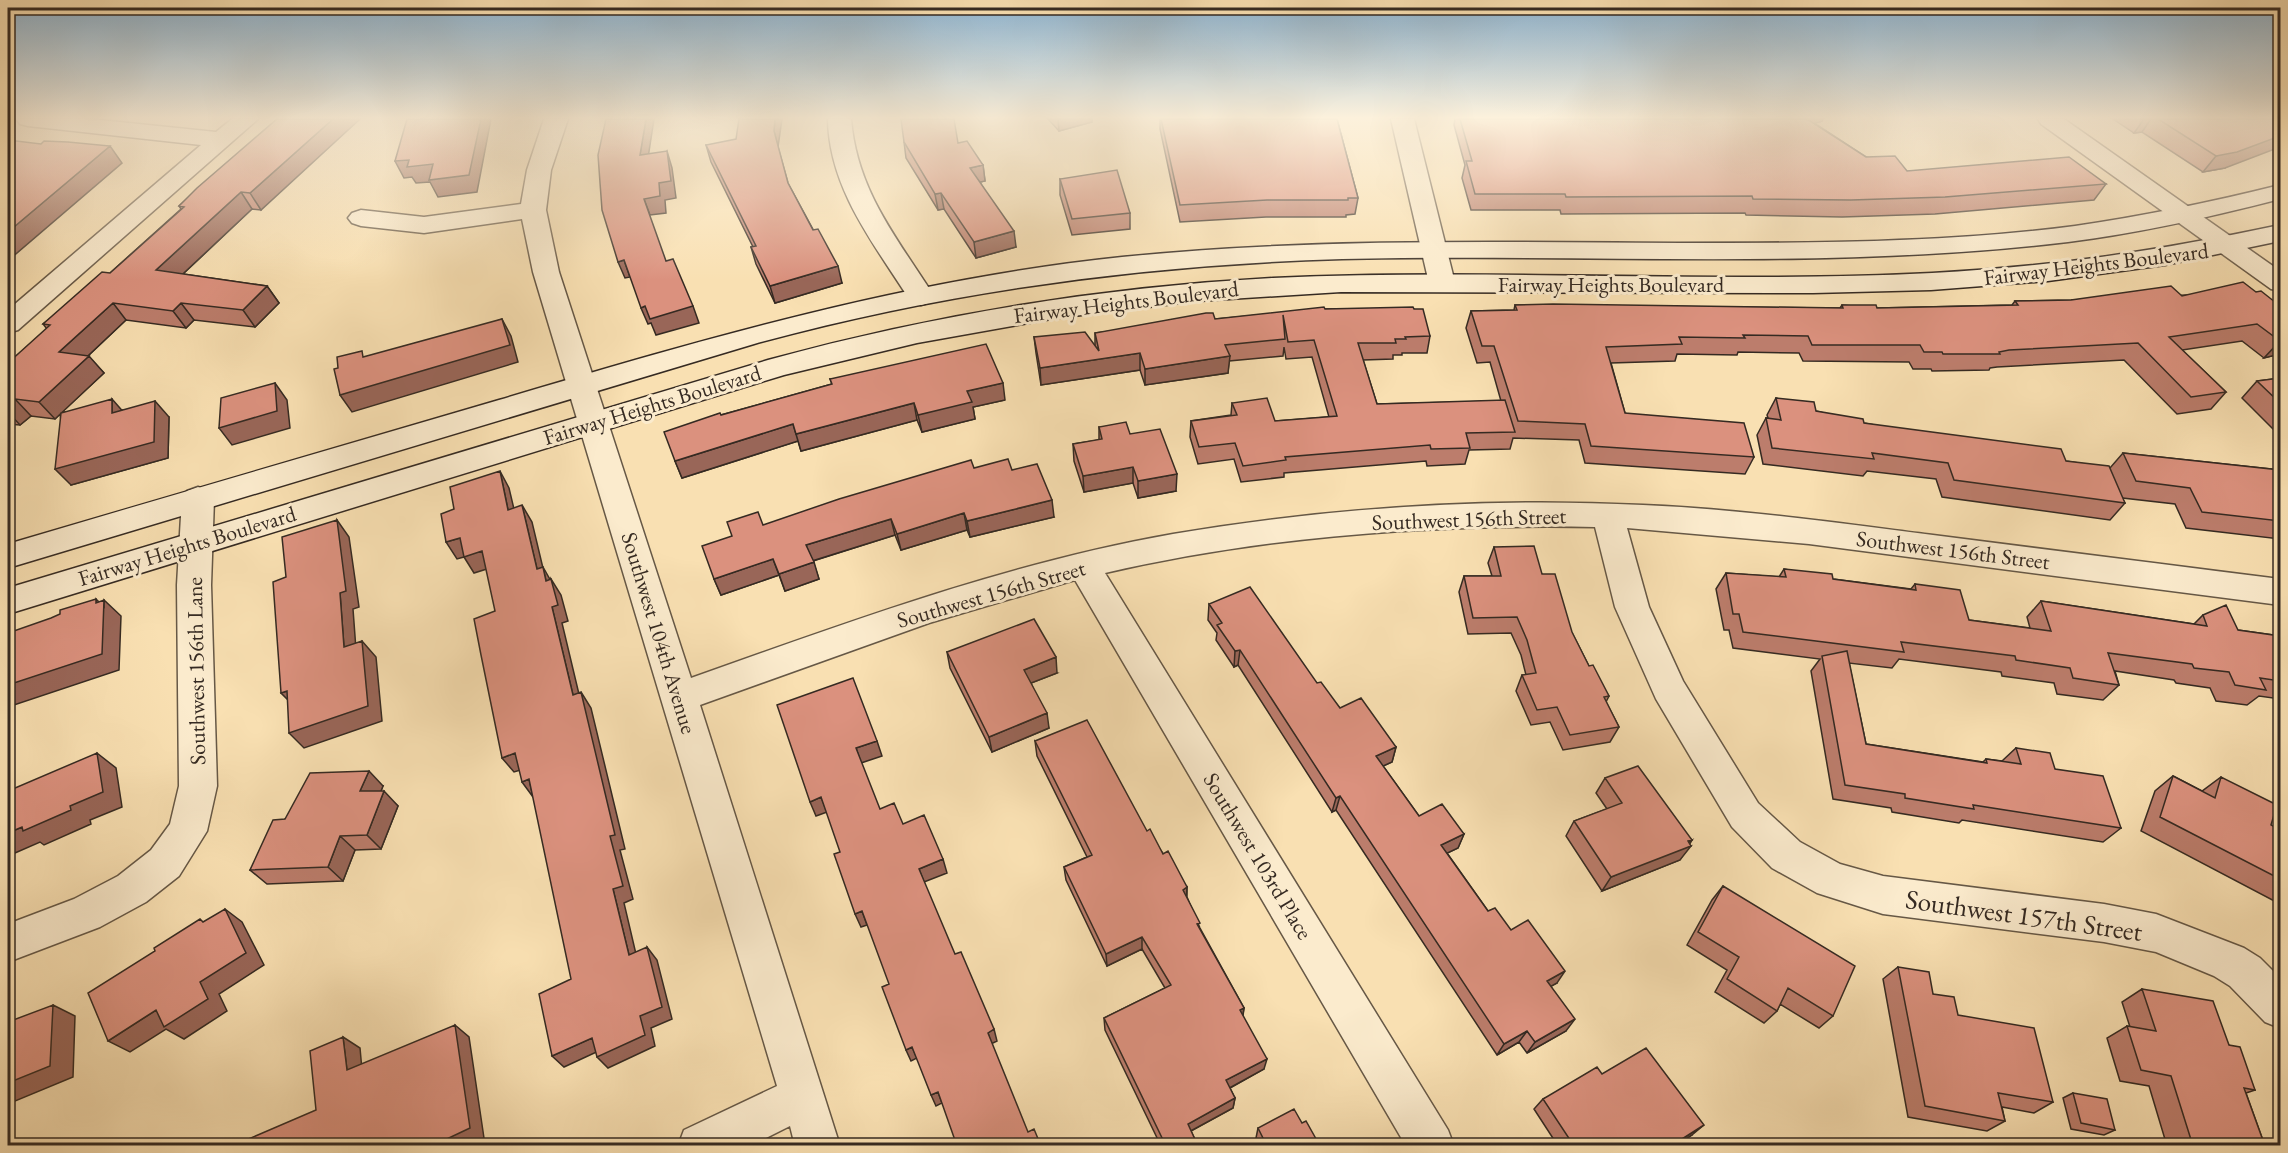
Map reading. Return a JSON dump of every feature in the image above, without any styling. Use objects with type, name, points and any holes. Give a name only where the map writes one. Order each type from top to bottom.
[{"type":"street","points":[[8,324],[183,173]]},
{"type":"street","name":"Southwest 104th Avenue","points":[[539,173],[533,210],[546,272],[818,1146]]},
{"type":"street","points":[[849,173],[855,191],[921,296]]},
{"type":"street","points":[[1415,173],[1442,283]]},
{"type":"street","points":[[2126,173],[2280,283]]},
{"type":"street","name":"Fairway Heights Boulevard","points":[[8,556],[782,328],[921,296],[1012,280],[1140,264],[1268,254],[1434,251],[1817,251],[1917,248],[2021,241],[2111,229],[2186,215],[2280,192]]},
{"type":"street","points":[[361,218],[424,225],[533,210]]},
{"type":"street","name":"Fairway Heights Boulevard","points":[[8,601],[829,354],[987,319],[1189,293],[1320,285],[1922,282],[2023,276],[2109,266],[2230,246],[2280,233]]},
{"type":"street","name":"Southwest 156th Lane","points":[[8,943],[110,902],[152,874],[184,840],[194,815],[198,786],[194,585],[198,499]]},
{"type":"street","name":"Southwest 156th Street","points":[[678,698],[887,624],[1084,566],[1169,547],[1361,522],[1492,516],[1608,515],[1772,527],[2280,592]]},
{"type":"street","name":"Southwest 157th Street","points":[[1608,515],[1624,580],[1639,625],[1669,689],[1745,815],[1786,855],[1817,873],[1846,885],[1883,895],[2104,923],[2146,931],[2194,946],[2229,962],[2245,972],[2280,1007]]},
{"type":"street","name":"Southwest 103rd Place","points":[[1084,566],[1432,1146]]},
{"type":"street","points":[[700,1146],[802,1097]]},
{"type":"building","points":[[8,173],[78,173],[8,232]]},
{"type":"building","points":[[215,173],[273,173],[250,193],[241,192],[156,270],[267,286],[243,310],[181,303],[173,311],[113,303],[59,352],[89,356],[39,402],[15,399],[8,405],[8,363],[50,325],[43,324],[102,272],[110,273],[184,207],[179,206]]},
{"type":"building","points":[[431,173],[469,173],[469,175],[429,180]]},
{"type":"building","points":[[599,173],[670,173],[671,181],[659,183],[660,196],[644,199],[666,261],[673,259],[693,306],[650,319],[645,306],[641,308],[624,260],[618,262],[602,210]]},
{"type":"building","points":[[720,173],[785,173],[788,183],[813,230],[818,229],[838,266],[770,286],[751,247],[756,246]]},
{"type":"building","points":[[922,173],[973,173],[1014,231],[974,242],[941,193],[935,194]]},
{"type":"building","points":[[1099,173],[1118,173],[1130,213],[1072,219],[1060,179]]},
{"type":"building","points":[[1173,173],[1351,173],[1358,198],[1348,198],[1348,200],[1267,200],[1180,205]]},
{"type":"building","points":[[1469,173],[2091,173],[2106,184],[1945,197],[1851,200],[1753,199],[1752,196],[1566,197],[1565,194],[1475,194]]},
{"type":"building","points":[[2243,282],[2256,292],[2261,291],[2280,306],[2280,341],[2257,324],[2169,337],[2226,392],[2191,397],[2138,343],[2009,350],[1999,352],[2000,354],[1943,354],[1942,352],[1924,352],[1920,345],[1812,345],[1808,336],[1743,335],[1745,338],[1679,337],[1682,344],[1606,347],[1625,413],[1744,423],[1754,457],[1591,446],[1585,424],[1518,421],[1494,346],[1482,346],[1471,311],[1517,310],[1515,305],[1553,304],[1843,308],[1842,305],[1876,305],[1877,308],[2018,305],[2015,301],[2071,300],[2171,286],[2182,296]]},
{"type":"building","points":[[1324,307],[1325,309],[1413,307],[1423,309],[1430,336],[1395,339],[1396,343],[1358,343],[1377,404],[1505,400],[1515,432],[1466,433],[1470,448],[1431,449],[1430,445],[1285,457],[1286,460],[1243,466],[1235,443],[1199,447],[1191,421],[1237,415],[1232,403],[1267,398],[1275,421],[1337,416],[1314,340],[1288,342],[1283,315],[1285,339],[1225,345],[1230,356],[1145,369],[1140,353],[1040,368],[1034,337],[1085,332],[1099,351],[1095,333],[1206,313],[1213,313],[1215,319]]},
{"type":"building","points":[[502,319],[510,345],[340,395],[334,369],[338,368],[337,357],[362,351],[363,357]]},
{"type":"building","points":[[986,344],[1003,383],[967,391],[972,402],[918,415],[914,403],[796,434],[793,424],[675,461],[664,432],[720,413],[721,415],[832,384],[830,379]]},
{"type":"building","points":[[2280,378],[2280,403],[2257,381]]},
{"type":"building","points":[[275,383],[277,411],[219,428],[221,398]]},
{"type":"building","points":[[1776,398],[1814,402],[1816,411],[1863,419],[1864,423],[2061,449],[2066,461],[2109,466],[2125,503],[1954,480],[1948,463],[1872,453],[1874,459],[1772,448],[1766,418],[1781,420]]},
{"type":"building","points":[[112,399],[112,413],[155,401],[154,442],[55,469],[61,413]]},
{"type":"building","points":[[1126,422],[1130,434],[1160,429],[1177,474],[1138,481],[1133,467],[1083,476],[1073,444],[1102,439],[1099,427]]},
{"type":"building","points":[[2123,453],[2280,470],[2280,521],[2202,512],[2190,488],[2136,481]]},
{"type":"building","points":[[1008,459],[1012,470],[1037,464],[1052,500],[967,521],[964,513],[897,534],[891,519],[806,545],[814,562],[779,574],[773,559],[714,579],[702,546],[732,536],[727,522],[758,512],[763,525],[839,499],[971,460],[974,468]]},
{"type":"building","points":[[500,471],[508,510],[522,505],[537,569],[543,567],[546,581],[551,579],[558,605],[552,607],[573,695],[581,692],[615,835],[610,836],[623,886],[613,889],[629,955],[647,947],[662,1007],[640,1016],[645,1035],[597,1057],[592,1038],[552,1056],[539,994],[571,979],[529,779],[522,782],[515,753],[502,758],[474,619],[495,611],[482,551],[464,557],[460,538],[446,542],[441,514],[454,509],[450,487]]},
{"type":"building","points":[[337,520],[346,591],[340,593],[344,647],[362,641],[368,706],[289,733],[287,691],[281,693],[273,582],[286,577],[282,537]]},
{"type":"building","points":[[1534,546],[1542,574],[1555,574],[1572,632],[1589,666],[1593,665],[1609,696],[1604,697],[1619,727],[1570,735],[1557,707],[1537,710],[1522,675],[1536,673],[1527,640],[1517,617],[1473,618],[1464,576],[1501,576],[1494,547]]},
{"type":"building","points":[[1784,569],[1832,574],[1833,579],[1916,590],[1915,584],[1960,590],[1969,620],[2051,631],[2041,601],[2207,626],[2203,615],[2226,605],[2238,630],[2280,636],[2280,681],[2260,678],[2266,690],[2235,685],[2229,672],[2194,668],[2192,664],[2108,653],[2119,685],[2073,678],[2070,668],[2016,660],[2015,656],[1901,642],[1904,652],[1743,632],[1739,614],[1733,614],[1726,573],[1786,577]]},
{"type":"building","points":[[1250,587],[1317,683],[1321,682],[1340,708],[1361,698],[1396,747],[1376,756],[1419,816],[1442,804],[1464,834],[1441,845],[1488,911],[1495,908],[1511,930],[1528,920],[1565,971],[1547,981],[1575,1019],[1535,1042],[1527,1031],[1504,1044],[1340,796],[1336,798],[1240,650],[1235,651],[1217,625],[1222,623],[1209,604]]},
{"type":"building","points":[[96,599],[96,603],[104,600],[102,654],[8,685],[8,633],[51,618],[60,614],[60,610]]},
{"type":"building","points":[[1034,619],[1056,657],[1024,670],[1047,713],[989,737],[947,652]]},
{"type":"building","points":[[1847,651],[1866,744],[1987,763],[1986,759],[2021,764],[2016,748],[2050,753],[2055,769],[2103,776],[2121,828],[1973,805],[1974,809],[1905,798],[1905,794],[1845,785],[1822,656]]},
{"type":"building","points":[[853,678],[877,741],[856,748],[880,809],[894,803],[903,824],[924,815],[943,859],[919,869],[955,954],[961,952],[994,1029],[988,1033],[1028,1132],[1034,1129],[1041,1146],[957,1146],[938,1092],[931,1095],[912,1047],[906,1050],[882,987],[889,984],[862,911],[855,914],[834,854],[840,852],[821,797],[810,802],[777,705]]},
{"type":"building","points":[[1087,720],[1147,831],[1150,829],[1163,854],[1168,851],[1187,887],[1183,890],[1200,923],[1197,924],[1244,1008],[1240,1010],[1267,1059],[1226,1080],[1235,1098],[1188,1124],[1198,1146],[1166,1146],[1104,1018],[1171,985],[1142,937],[1106,954],[1064,867],[1092,855],[1035,741]]},
{"type":"building","points":[[97,753],[103,792],[70,806],[71,810],[23,831],[22,827],[8,833],[8,791]]},
{"type":"building","points":[[1638,766],[1692,840],[1688,841],[1691,846],[1611,877],[1574,821],[1622,803],[1605,778]]},
{"type":"building","points":[[369,771],[360,791],[384,791],[367,835],[340,836],[328,867],[250,870],[273,820],[285,819],[310,773]]},
{"type":"building","points":[[2173,776],[2215,798],[2221,777],[2277,805],[2271,825],[2280,830],[2280,879],[2160,817]]},
{"type":"building","points":[[1723,886],[1855,966],[1833,1016],[1788,988],[1777,1011],[1727,979],[1739,957],[1698,932]]},
{"type":"building","points":[[225,909],[246,953],[200,982],[208,999],[164,1027],[156,1010],[108,1041],[88,993],[155,951],[154,948],[200,919],[203,922]]},
{"type":"building","points":[[1898,967],[1929,972],[1933,994],[1954,997],[1958,1015],[2034,1028],[2053,1102],[1998,1093],[2005,1121],[1925,1106]]},
{"type":"building","points":[[2142,989],[2213,1001],[2229,1045],[2240,1047],[2255,1090],[2244,1088],[2265,1146],[2193,1146],[2171,1076],[2141,1070],[2127,1026],[2156,1031]]},
{"type":"building","points":[[53,1005],[50,1066],[8,1083],[8,1022]]},
{"type":"building","points":[[455,1025],[470,1128],[432,1146],[390,1146],[390,1143],[384,1146],[232,1146],[316,1110],[310,1051],[343,1037],[347,1070]]},
{"type":"building","points":[[1646,1048],[1704,1125],[1671,1146],[1574,1146],[1543,1099],[1597,1067],[1602,1074]]},
{"type":"building","points":[[2073,1093],[2107,1099],[2115,1130],[2081,1123]]},
{"type":"building","points":[[1294,1109],[1302,1123],[1306,1121],[1320,1146],[1267,1146],[1258,1128]]}]
